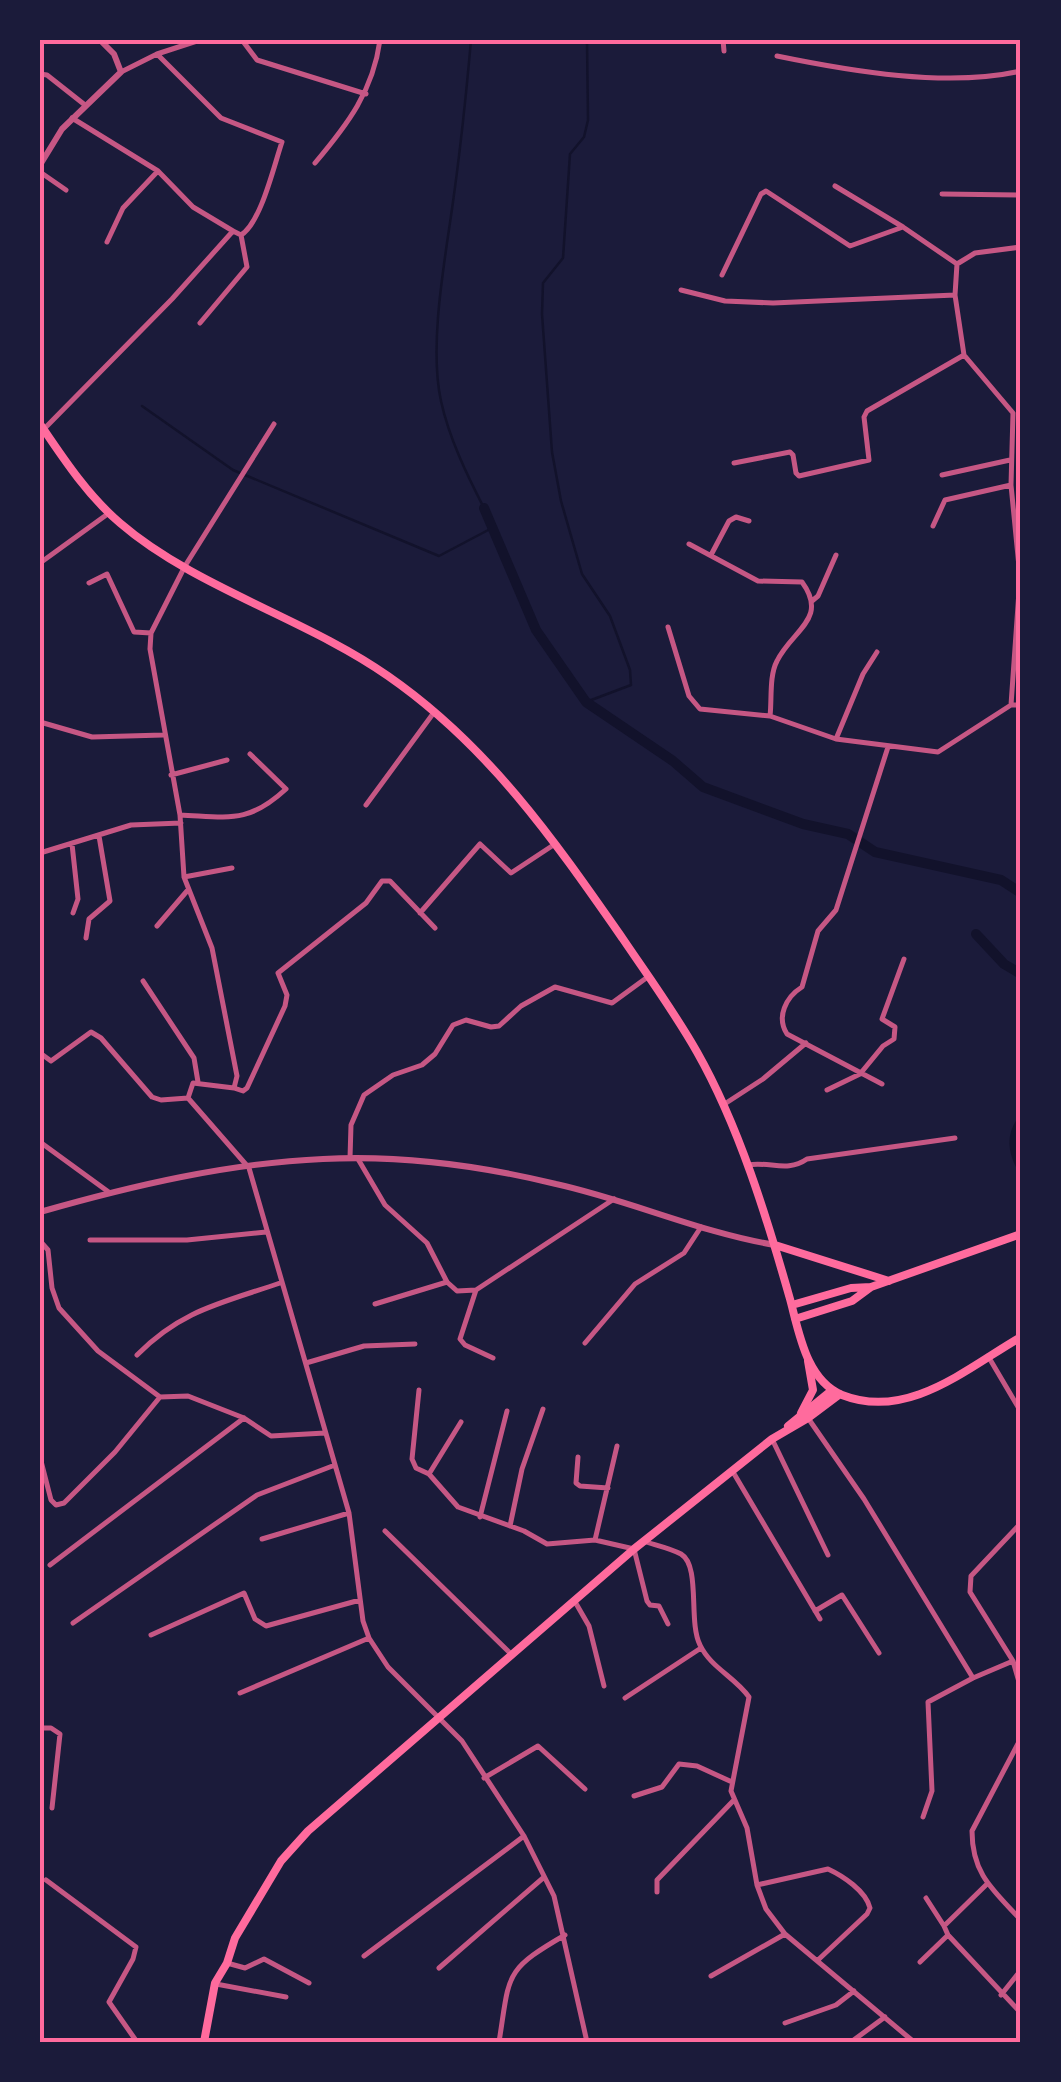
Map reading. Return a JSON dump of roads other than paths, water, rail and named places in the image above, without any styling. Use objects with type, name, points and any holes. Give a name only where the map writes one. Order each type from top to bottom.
[{"type":"main road","points":[[42,426],[108,513],[146,543],[352,652],[436,711],[497,770],[557,843],[698,1053],[723,1105],[775,1245],[806,1354],[812,1390],[805,1416]]},
{"type":"main road","points":[[792,1305],[851,1288],[870,1287],[1021,1234]]},
{"type":"main road","points":[[775,1245],[889,1281]]},
{"type":"main road","points":[[795,1319],[852,1301],[870,1287]]},
{"type":"main road","points":[[806,1354],[817,1374],[836,1392],[867,1402],[899,1400],[938,1387],[1021,1337]]},
{"type":"main road","points":[[204,2042],[215,1983],[281,1860],[332,1809],[634,1549],[836,1392]]},
{"type":"street","points":[[100,40],[114,54],[121,72]]},
{"type":"street","points":[[66,190],[40,169],[62,129],[121,72],[157,54],[200,40]]},
{"type":"street","points":[[242,40],[257,60],[366,94]]},
{"type":"street","points":[[315,163],[348,126],[366,94],[376,69],[380,40]]},
{"type":"street","points":[[722,40],[724,50]]},
{"type":"street","points":[[157,54],[221,118],[282,142],[257,213],[248,231],[241,235]]},
{"type":"street","points":[[776,56],[845,70],[892,74],[955,76],[1021,71]]},
{"type":"street","points":[[40,74],[86,105]]},
{"type":"street","points":[[72,118],[158,171],[192,207],[241,235]]},
{"type":"street","points":[[107,242],[124,208],[158,171]]},
{"type":"street","points":[[835,186],[957,264]]},
{"type":"street","points":[[722,275],[760,194],[766,191],[850,246],[903,227]]},
{"type":"street","points":[[942,194],[1021,196]]},
{"type":"street","points":[[42,426],[172,300],[232,231]]},
{"type":"street","points":[[200,323],[247,266],[241,235]]},
{"type":"street","points":[[957,264],[976,253],[1021,247]]},
{"type":"street","points":[[957,264],[954,295],[964,355],[1013,413],[1010,486],[1020,577],[1011,705]]},
{"type":"street","points":[[681,290],[725,301],[773,303],[954,295]]},
{"type":"street","points":[[734,464],[790,452],[799,476],[870,460],[864,417],[867,411],[964,355]]},
{"type":"street","points":[[234,1088],[237,1076],[212,948],[204,919],[187,890],[184,876],[180,815],[150,649],[151,633],[185,566],[274,424]]},
{"type":"street","points":[[942,475],[1010,460]]},
{"type":"street","points":[[933,526],[944,500],[1010,486]]},
{"type":"street","points":[[40,563],[108,513]]},
{"type":"street","points":[[711,555],[729,521],[736,517],[749,522]]},
{"type":"street","points":[[689,544],[758,581],[802,582],[812,601]]},
{"type":"street","points":[[770,716],[774,665],[807,623],[812,601],[836,556]]},
{"type":"street","points":[[88,584],[107,574],[134,632],[151,633]]},
{"type":"street","points":[[668,627],[689,696],[700,709],[770,716],[836,739],[938,752],[1011,705],[1021,706]]},
{"type":"street","points":[[836,739],[863,674],[877,652]]},
{"type":"street","points":[[366,804],[436,711]]},
{"type":"street","points":[[40,722],[92,737],[164,735]]},
{"type":"street","points":[[882,1084],[787,1034],[781,1016],[792,993],[802,987],[818,932],[836,910],[888,747]]},
{"type":"street","points":[[180,815],[250,815],[268,805],[286,789],[250,754]]},
{"type":"street","points":[[170,775],[228,760]]},
{"type":"street","points":[[40,853],[131,825],[181,824]]},
{"type":"street","points":[[86,938],[89,919],[110,901],[100,836]]},
{"type":"street","points":[[420,913],[480,844],[511,873],[557,843]]},
{"type":"street","points":[[72,844],[78,899],[72,913]]},
{"type":"street","points":[[184,876],[232,868]]},
{"type":"street","points":[[188,1098],[191,1085],[198,1082],[247,1088],[285,1006],[287,995],[277,977],[287,964],[366,903],[382,881],[390,881],[434,928]]},
{"type":"street","points":[[156,926],[187,890]]},
{"type":"street","points":[[827,1090],[860,1074],[883,1046],[894,1039],[896,1027],[882,1019],[904,959]]},
{"type":"street","points":[[614,1199],[476,1290],[457,1291],[447,1282],[427,1243],[385,1205],[354,1159],[351,1125],[364,1095],[435,1054],[453,1026],[466,1020],[500,1026],[521,1006],[555,987],[612,1003],[648,976]]},
{"type":"street","points":[[143,981],[194,1058],[198,1082]]},
{"type":"street","points":[[40,1052],[51,1061],[91,1032],[102,1038],[152,1096],[161,1100],[188,1098]]},
{"type":"street","points":[[723,1105],[763,1079],[806,1043]]},
{"type":"street","points":[[188,1098],[235,1148],[248,1168],[348,1513],[369,1638],[388,1667],[462,1741],[524,1836],[554,1896],[587,2042]]},
{"type":"street","points":[[746,1166],[759,1163],[785,1168],[807,1159],[955,1138]]},
{"type":"street","points":[[40,1142],[110,1193]]},
{"type":"street","points":[[40,1212],[110,1193],[248,1168],[321,1158],[354,1159],[489,1171],[614,1199],[775,1245]]},
{"type":"street","points":[[586,1343],[635,1284],[684,1253],[702,1225]]},
{"type":"street","points":[[90,1240],[186,1240],[268,1232]]},
{"type":"street","points":[[40,1240],[48,1250],[52,1288],[59,1308],[98,1352],[160,1397],[188,1396],[244,1418],[271,1436],[326,1433]]},
{"type":"street","points":[[374,1304],[447,1282]]},
{"type":"street","points":[[137,1355],[162,1330],[192,1313],[280,1283]]},
{"type":"street","points":[[476,1290],[460,1339],[493,1358]]},
{"type":"street","points":[[306,1363],[364,1346],[415,1344]]},
{"type":"street","points":[[988,1356],[1021,1412]]},
{"type":"street","points":[[419,1390],[412,1459],[416,1468],[429,1474],[458,1507],[546,1544],[595,1540],[634,1549],[647,1601],[658,1606],[668,1624]]},
{"type":"street","points":[[40,1457],[51,1500],[64,1503],[115,1452],[160,1397]]},
{"type":"street","points":[[510,1527],[522,1469],[543,1409]]},
{"type":"street","points":[[480,1517],[507,1411]]},
{"type":"street","points":[[805,1416],[864,1499],[972,1678]]},
{"type":"street","points":[[50,1565],[244,1418]]},
{"type":"street","points":[[429,1474],[460,1422]]},
{"type":"street","points":[[772,1439],[828,1555]]},
{"type":"street","points":[[595,1540],[617,1446]]},
{"type":"street","points":[[578,1456],[576,1483],[608,1488]]},
{"type":"street","points":[[73,1623],[258,1495],[335,1465]]},
{"type":"street","points":[[732,1472],[820,1618]]},
{"type":"street","points":[[262,1539],[348,1513]]},
{"type":"street","points":[[1021,1523],[969,1584],[970,1592],[1013,1661],[1021,1689]]},
{"type":"street","points":[[385,1531],[511,1654]]},
{"type":"street","points":[[643,1542],[684,1556],[692,1564],[692,1612],[701,1648],[749,1697],[732,1782],[766,1910],[785,1934],[914,2042]]},
{"type":"street","points":[[151,1635],[244,1592],[255,1619],[266,1626],[360,1600]]},
{"type":"street","points":[[815,1610],[842,1595],[879,1653]]},
{"type":"street","points":[[574,1600],[589,1626],[604,1686]]},
{"type":"street","points":[[240,1694],[369,1638]]},
{"type":"street","points":[[625,1698],[701,1648]]},
{"type":"street","points":[[924,1817],[932,1791],[928,1702],[1013,1661]]},
{"type":"street","points":[[40,1728],[51,1728],[60,1734],[52,1808]]},
{"type":"street","points":[[1021,1738],[972,1831],[976,1864],[987,1884],[1021,1920]]},
{"type":"street","points":[[484,1778],[538,1746],[585,1789]]},
{"type":"street","points":[[634,1796],[662,1787],[679,1764],[698,1766],[732,1782]]},
{"type":"street","points":[[657,1892],[657,1880],[734,1800]]},
{"type":"street","points":[[364,1956],[524,1836]]},
{"type":"street","points":[[757,1885],[828,1869],[868,1900],[867,1914],[818,1960]]},
{"type":"street","points":[[440,1968],[544,1878]]},
{"type":"street","points":[[46,1880],[136,1947],[109,2002],[138,2042]]},
{"type":"street","points":[[944,1926],[987,1884]]},
{"type":"street","points":[[926,1898],[948,1935],[1021,2013]]},
{"type":"street","points":[[499,2042],[512,1973],[529,1956],[565,1934]]},
{"type":"street","points":[[711,1976],[785,1934]]},
{"type":"street","points":[[920,1962],[948,1935]]},
{"type":"street","points":[[227,1963],[245,1968],[264,1959],[309,1983]]},
{"type":"street","points":[[1001,1994],[1021,1970]]},
{"type":"street","points":[[215,1983],[286,1997]]},
{"type":"street","points":[[785,2023],[836,2005],[854,1990]]},
{"type":"street","points":[[852,2042],[886,2017]]},
{"type":"waterway","points":[[471,40],[439,306],[437,356],[441,401],[449,429],[484,508]]},
{"type":"waterway","points":[[586,702],[631,685],[630,670],[610,616],[582,574],[561,501],[552,452],[542,314],[543,283],[563,258],[570,154],[584,137],[588,120],[587,40]]},
{"type":"waterway","points":[[142,406],[233,470],[439,556],[492,528]]},
{"type":"waterway","points":[[484,508],[536,630],[586,702],[673,761],[703,787],[803,824],[848,834],[875,852],[1001,880],[1021,893]]},
{"type":"waterway","points":[[976,934],[1004,964],[1021,974]]},
{"type":"waterway","points":[[1021,1122],[1014,1144],[1021,1166]]}]
